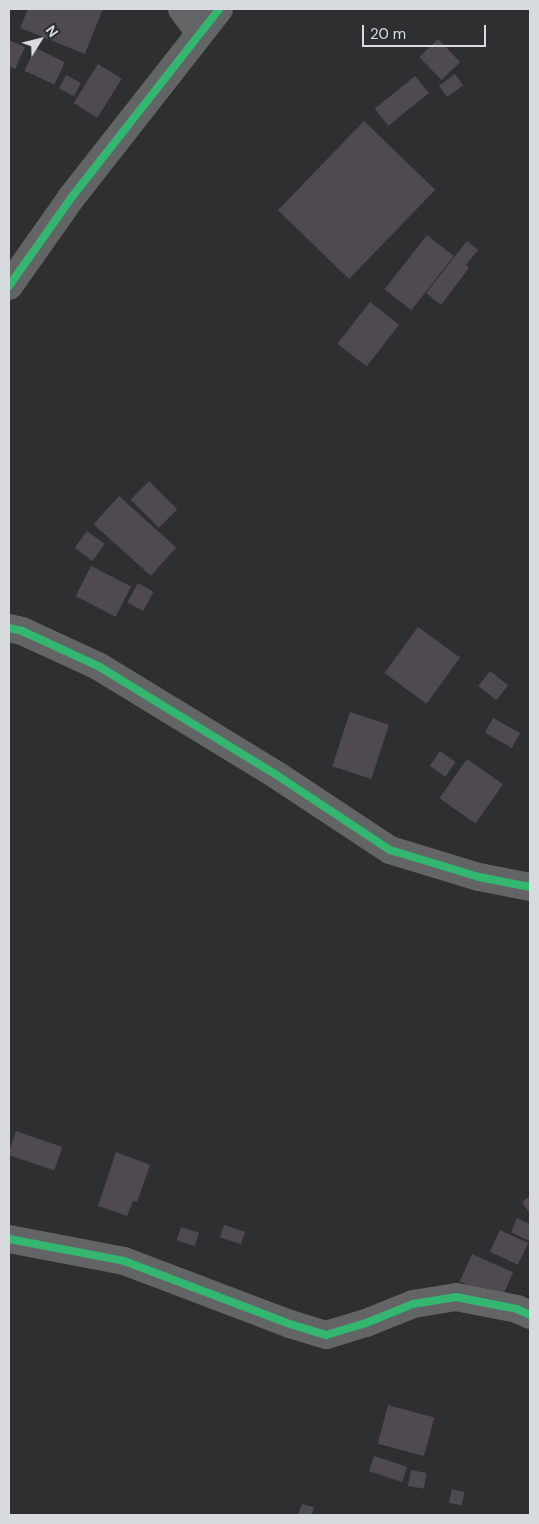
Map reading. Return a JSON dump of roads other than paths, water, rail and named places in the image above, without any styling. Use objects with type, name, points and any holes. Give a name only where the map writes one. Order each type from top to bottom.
[{"type":"street","points":[[182,9],[200,33]]},
{"type":"street","points":[[9,286],[71,198],[219,9]]},
{"type":"street","points":[[9,628],[22,631],[98,666],[275,774],[390,850],[479,877],[530,887]]},
{"type":"street","points":[[9,1238],[124,1261],[290,1324],[326,1335],[366,1323],[413,1304],[456,1297],[517,1309],[530,1315]]}]
